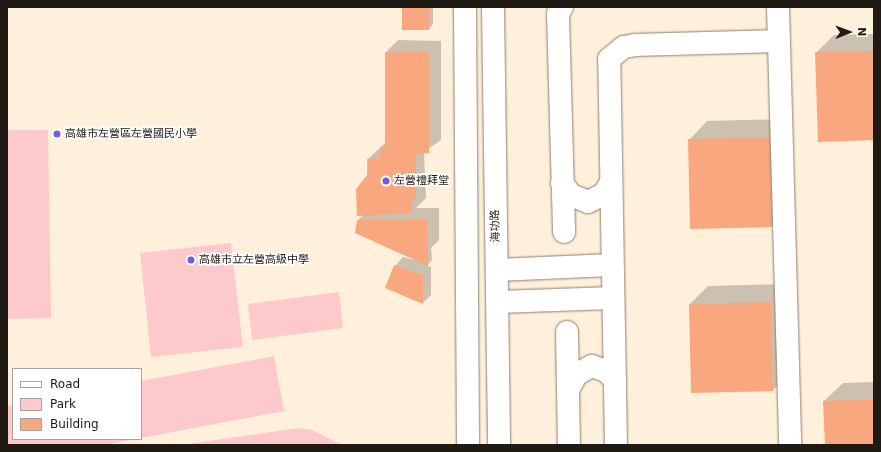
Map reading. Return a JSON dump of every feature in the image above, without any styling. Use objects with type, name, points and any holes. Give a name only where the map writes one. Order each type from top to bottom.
[{"type":"street","points":[[465,7],[468,445]]},
{"type":"street","name":"海功路","points":[[493,7],[499,445]]},
{"type":"street","points":[[562,7],[558,14],[564,228],[573,209],[604,194],[610,184]]},
{"type":"street","points":[[778,7],[790,445]]},
{"type":"street","points":[[616,445],[608,68],[615,52],[635,45],[779,41]]},
{"type":"street","points":[[562,183],[574,197],[602,206],[611,218]]},
{"type":"street","points":[[497,270],[612,265]]},
{"type":"street","points":[[498,302],[613,298]]},
{"type":"street","points":[[570,445],[567,341],[574,360],[606,371],[615,380]]},
{"type":"street","points":[[568,390],[577,374],[607,359],[614,350]]},
{"type":"green space","points":[[7,130],[48,130],[51,318],[7,319]]},
{"type":"green space","points":[[231,243],[243,347],[151,357],[140,253]]},
{"type":"green space","points":[[339,292],[343,328],[252,340],[248,304]]},
{"type":"green space","points":[[274,356],[284,411],[142,438],[142,381]]},
{"type":"green space","points":[[12,405],[12,440],[131,440],[104,445],[7,445],[7,406]]},
{"type":"green space","points":[[298,428],[312,430],[342,445],[181,445]]},
{"type":"building","points":[[402,7],[429,7],[429,30],[402,30]]},
{"type":"building","points":[[874,51],[874,140],[818,142],[815,52]]},
{"type":"building","points":[[385,52],[429,52],[429,153],[416,153],[416,200],[412,200],[412,213],[357,216],[356,189],[368,174],[367,159],[380,158],[380,147],[385,147]]},
{"type":"building","points":[[770,137],[772,227],[690,229],[688,139]]},
{"type":"building","points":[[427,219],[428,266],[355,233],[357,220]]},
{"type":"building","points":[[394,265],[423,275],[423,304],[385,288]]},
{"type":"building","points":[[771,302],[773,391],[691,393],[689,304]]},
{"type":"building","points":[[874,399],[874,445],[825,445],[823,401]]},
{"type":"place","name":"高雄市左營區左營國民小學","points":[[57,134]]},
{"type":"place","name":"左營禮拜堂","points":[[386,181]]},
{"type":"place","name":"高雄市立左營高級中學","points":[[191,260]]}]
